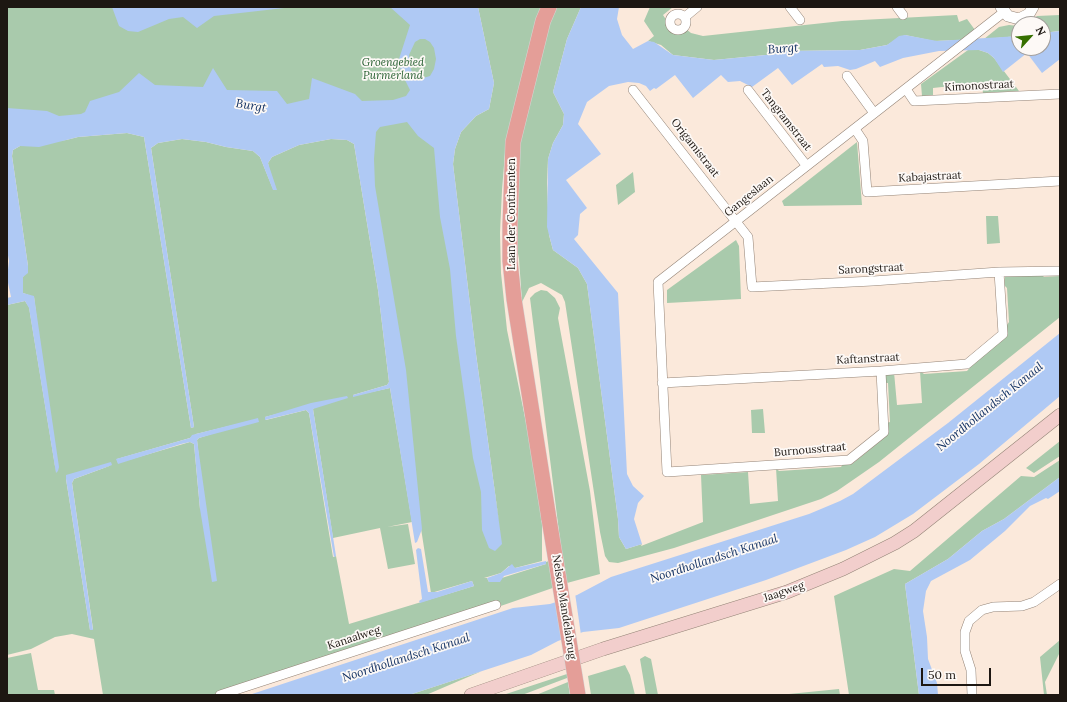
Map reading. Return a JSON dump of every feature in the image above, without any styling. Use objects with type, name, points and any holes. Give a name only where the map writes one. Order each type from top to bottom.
[{"type":"main road","name":"Laan der Continenten","points":[[549,7],[543,21],[513,142],[510,261],[514,299],[549,519]]},
{"type":"main road","name":"Jaagweg","points":[[471,695],[603,649],[787,592],[843,569],[895,543],[914,531],[1060,415]]},
{"type":"main road","name":"Nelson Mandelabrug","points":[[549,519],[578,695]]},
{"type":"street","points":[[684,17],[697,7]]},
{"type":"street","points":[[790,7],[800,20]]},
{"type":"street","points":[[1003,10],[1014,18],[1019,19],[1029,14],[1033,7]]},
{"type":"street","name":"Gangeslaan","points":[[667,472],[658,282],[806,165],[906,89],[978,32],[1003,10]]},
{"type":"street","points":[[847,76],[874,114]]},
{"type":"street","name":"Kimonostraat","points":[[906,89],[914,101],[1060,94]]},
{"type":"street","name":"Origamistraat","points":[[633,90],[737,221]]},
{"type":"street","name":"Tangramstraat","points":[[748,90],[806,165]]},
{"type":"street","name":"Kabajastraat","points":[[855,129],[863,141],[867,192],[1060,181]]},
{"type":"street","name":"Sarongstraat","points":[[737,221],[748,237],[752,287],[873,281],[999,272],[1060,271]]},
{"type":"street","name":"Kaftanstraat","points":[[662,383],[881,371],[967,364],[1003,334],[999,272]]},
{"type":"street","name":"Burnousstraat","points":[[667,472],[849,460],[884,432],[881,371]]},
{"type":"street","points":[[972,695],[971,670],[965,651],[965,632],[969,621],[982,610],[993,607],[1022,606],[1034,602],[1060,584]]},
{"type":"street","name":"Kanaalweg","points":[[220,695],[496,605]]},
{"type":"green space","name":"Groengebied Purmerland","points":[[7,7],[440,7],[444,158],[499,522],[476,354],[453,164],[455,149],[461,132],[476,116],[489,109],[494,83],[478,7],[543,7],[517,96],[505,153],[500,233],[501,273],[507,330],[534,461],[542,522],[542,561],[515,568],[509,566],[501,573],[484,578],[487,578],[489,582],[546,564],[546,562],[562,556],[530,298],[541,290],[547,291],[555,298],[560,308],[558,318],[590,491],[600,574],[567,583],[469,617],[213,695],[103,695],[94,639],[72,634],[55,637],[31,649],[7,655],[7,305],[25,301],[29,307],[56,472],[34,297],[23,293],[23,277],[28,266],[12,156],[13,150],[20,146],[78,137],[127,133],[144,137],[191,428],[194,427],[151,148],[158,143],[182,139],[253,151],[260,157],[273,189],[268,163],[272,157],[299,145],[331,139],[347,140],[354,144],[378,290],[389,382],[387,385],[353,396],[390,388],[412,522],[387,527],[408,524],[415,564],[388,569],[380,528],[333,538],[313,409],[315,404],[265,417],[266,420],[306,410],[309,413],[333,557],[336,556],[349,624],[474,586],[472,581],[431,593],[358,121],[7,125]],"holes":[[[258,419],[199,438],[197,440],[200,468],[200,509],[194,444],[190,442],[118,463],[117,459],[190,438],[196,434]],[[112,465],[74,479],[72,483],[93,629],[90,630],[66,479]]]},
{"type":"green space","points":[[553,7],[581,7],[567,39],[553,92],[564,114],[563,125],[553,143],[548,159],[547,183],[549,235],[553,250],[578,268],[587,284],[618,519],[619,537],[626,549],[642,544],[641,546],[703,522],[701,475],[748,472],[750,504],[778,501],[776,468],[779,471],[841,467],[843,464],[852,464],[888,433],[887,423],[890,422],[888,383],[885,383],[886,375],[894,372],[897,405],[922,403],[920,371],[924,374],[967,371],[973,364],[1007,336],[1007,325],[1009,322],[1007,288],[1004,285],[1005,276],[1041,274],[1044,277],[1060,276],[1060,317],[879,462],[837,491],[821,499],[674,548],[618,563],[609,562],[605,556],[600,532],[565,302],[562,295],[541,283],[529,288],[522,302],[519,259],[514,232],[521,127]]},
{"type":"green space","points":[[650,7],[673,7],[663,15],[667,21],[667,28],[675,34],[681,33],[686,29],[691,33],[703,36],[842,21],[957,15],[959,22],[967,19],[975,30],[962,40],[934,41],[905,35],[887,45],[860,50],[787,51],[776,54],[714,60],[673,55],[661,45],[648,41],[654,36],[644,21]]},
{"type":"green space","points":[[1060,15],[1059,31],[1051,32],[1051,16],[1037,16]]},
{"type":"green space","points":[[1011,25],[1011,37],[984,39],[999,27]]},
{"type":"green space","points":[[968,50],[979,50],[988,53],[994,58],[1019,91],[983,93],[982,86],[942,87],[933,88],[933,95],[922,96],[921,84]]},
{"type":"green space","points":[[857,142],[862,205],[784,206],[782,201]]},
{"type":"green space","points":[[633,172],[635,192],[618,205],[616,185]]},
{"type":"green space","points":[[986,216],[998,216],[1000,243],[987,244]]},
{"type":"green space","points":[[736,240],[739,246],[741,299],[667,303],[667,290]]},
{"type":"green space","points":[[763,409],[765,433],[752,433],[751,410]]},
{"type":"green space","points":[[1060,441],[1060,456],[1034,473],[1026,468]]},
{"type":"green space","points":[[1060,460],[1060,477],[1004,519],[982,531],[948,559],[905,584],[919,695],[849,695],[834,596],[894,569],[910,571],[1021,476],[1034,477]]},
{"type":"green space","points":[[1060,640],[1060,652],[1045,682],[1047,695],[1044,695],[1040,657]]},
{"type":"green space","points":[[31,653],[38,690],[54,690],[55,695],[7,695],[7,658]]},
{"type":"green space","points":[[645,656],[651,659],[658,695],[646,695],[640,659]]},
{"type":"green space","points":[[625,665],[630,675],[635,695],[591,695],[588,676]]},
{"type":"green space","points":[[482,671],[426,695],[409,695]]},
{"type":"green space","points":[[567,674],[567,678],[522,695],[503,695]]},
{"type":"green space","points":[[568,682],[570,695],[536,695]]},
{"type":"green space","points":[[839,689],[840,695],[779,695]]},
{"type":"water","points":[[112,7],[293,7],[214,16],[197,28],[183,17],[169,19],[138,32],[128,31],[119,26]]},
{"type":"water","name":"Burgt","points":[[390,7],[478,7],[494,83],[489,109],[476,116],[461,132],[455,149],[453,164],[476,354],[502,544],[495,551],[489,548],[482,530],[481,492],[473,458],[456,336],[450,269],[440,217],[434,148],[418,136],[407,122],[380,127],[376,132],[374,159],[375,186],[406,370],[422,529],[417,542],[415,543],[390,388],[353,397],[353,395],[387,385],[389,382],[378,290],[354,144],[347,140],[331,139],[299,145],[272,157],[268,163],[277,190],[273,190],[260,157],[253,151],[182,139],[158,143],[151,148],[194,427],[191,428],[144,137],[127,133],[78,137],[39,147],[20,146],[13,150],[12,156],[28,266],[28,273],[23,277],[23,293],[34,296],[59,467],[56,473],[29,308],[25,301],[7,305],[7,298],[11,297],[7,278],[9,261],[7,250],[7,108],[47,111],[59,116],[81,114],[85,112],[90,101],[119,92],[139,73],[155,85],[203,87],[213,68],[227,90],[277,91],[287,104],[309,99],[312,78],[355,94],[362,101],[393,100],[406,96],[410,90],[401,72],[399,59],[410,25]],"holes":[[[420,39],[425,39],[430,42],[434,48],[436,59],[434,69],[430,76],[420,79],[415,77],[411,70],[409,55],[415,42]]]},
{"type":"water","points":[[581,7],[619,7],[617,19],[622,35],[633,49],[648,41],[654,42],[673,55],[714,60],[776,54],[787,51],[860,50],[887,45],[899,36],[905,35],[937,41],[1011,36],[1011,56],[1023,56],[1003,72],[994,58],[988,53],[979,50],[939,51],[903,58],[880,67],[875,61],[850,70],[838,66],[824,67],[822,64],[792,85],[778,68],[752,87],[740,81],[728,82],[721,75],[693,98],[675,75],[656,89],[654,88],[650,91],[646,86],[639,83],[628,82],[609,86],[587,102],[578,124],[601,154],[566,180],[587,208],[580,214],[578,235],[574,239],[618,293],[627,474],[633,486],[644,496],[638,503],[634,519],[642,544],[626,549],[619,537],[618,519],[587,284],[578,268],[553,250],[547,227],[548,159],[553,143],[563,125],[564,114],[553,92],[567,39]]},
{"type":"water","points":[[1060,31],[1060,59],[1042,73],[1029,56],[1051,56],[1051,32]]},
{"type":"water","name":"Noordhollandsch Kanaal","points":[[1060,333],[1060,396],[979,464],[913,514],[875,537],[846,550],[766,580],[619,628],[583,632],[558,641],[531,655],[409,695],[249,695],[513,608],[550,604],[577,595],[611,577],[809,514],[840,501],[853,494],[948,423]]},
{"type":"water","points":[[347,396],[348,398],[313,409],[336,556],[334,557],[309,413],[306,410],[265,420],[265,417],[311,403]]},
{"type":"water","points":[[258,418],[259,422],[199,438],[197,440],[217,581],[212,582],[200,509],[194,444],[190,442],[181,444],[118,464],[116,459],[190,438],[192,435]]},
{"type":"water","points":[[111,462],[112,465],[74,479],[72,483],[93,630],[90,630],[66,475]]},
{"type":"water","points":[[1060,477],[1060,491],[1048,499],[1046,498],[1030,506],[1005,531],[970,560],[931,581],[926,591],[923,611],[927,637],[928,659],[937,683],[938,695],[919,695],[905,584],[948,559],[982,531],[1004,519]]},
{"type":"water","points":[[418,548],[421,549],[428,592],[437,592],[472,581],[474,586],[420,603],[419,601],[422,599],[416,550]]},
{"type":"water","points":[[546,561],[546,564],[504,576],[500,582],[489,582],[487,578],[501,573],[512,564],[515,568]]},
{"type":"pier","points":[[575,593],[581,635],[562,642],[555,600]]}]
